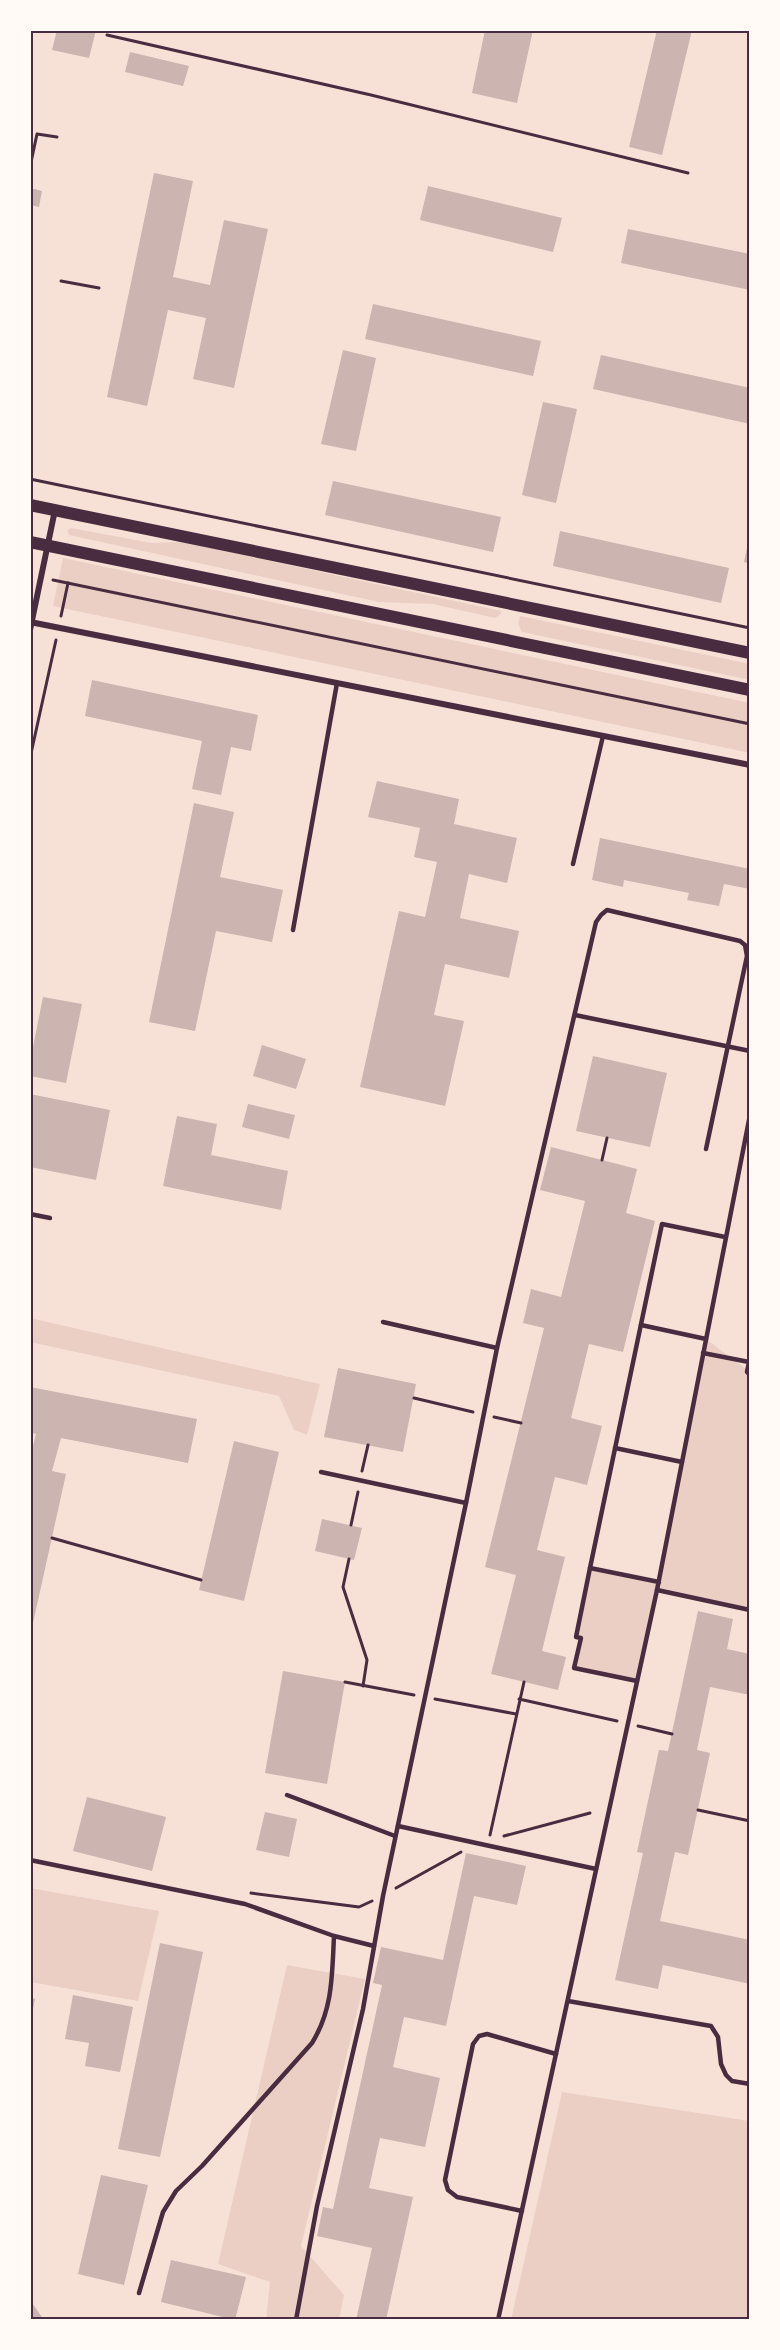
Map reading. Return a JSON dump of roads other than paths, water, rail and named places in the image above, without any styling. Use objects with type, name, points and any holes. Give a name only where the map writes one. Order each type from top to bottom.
[{"type":"main road","points":[[30,505],[750,653]]},
{"type":"main road","points":[[30,542],[750,690]]},
{"type":"street","points":[[30,630],[55,510]]},
{"type":"street","points":[[31,622],[750,765]]},
{"type":"lane","points":[[293,930],[337,683]]},
{"type":"lane","points":[[573,864],[603,736]]},
{"type":"lane","points":[[296,2320],[318,2206],[363,2009],[395,1836],[497,1348],[596,922],[607,910],[740,941],[745,945],[747,956],[706,1149]]},
{"type":"lane","points":[[575,1015],[750,1051]]},
{"type":"lane","points":[[498,2320],[657,1590],[750,1117]]},
{"type":"lane","points":[[30,1214],[50,1218]]},
{"type":"lane","points":[[637,1681],[574,1668],[581,1638],[576,1637],[662,1224],[725,1237]]},
{"type":"lane","points":[[383,1322],[497,1348]]},
{"type":"lane","points":[[641,1325],[706,1339]]},
{"type":"lane","points":[[703,1353],[749,1362],[747,1372],[750,1376]]},
{"type":"lane","points":[[615,1449],[682,1462]]},
{"type":"lane","points":[[321,1472],[466,1503]]},
{"type":"lane","points":[[590,1568],[658,1582]]},
{"type":"lane","points":[[657,1590],[750,1610]]},
{"type":"lane","points":[[287,1796],[395,1836]]},
{"type":"lane","points":[[398,1826],[596,1869]]},
{"type":"lane","points":[[30,1860],[245,1904],[334,1936],[374,1946]]},
{"type":"lane","points":[[139,2294],[163,2212],[176,2191],[202,2166],[304,2052],[322,2026],[330,2000],[334,1936]]},
{"type":"lane","points":[[567,2001],[711,2026],[717,2037],[721,2064],[726,2075],[732,2081],[750,2084]]},
{"type":"lane","points":[[522,2211],[457,2197],[448,2190],[444,2180],[473,2044],[479,2036],[487,2034],[556,2054]]}]
